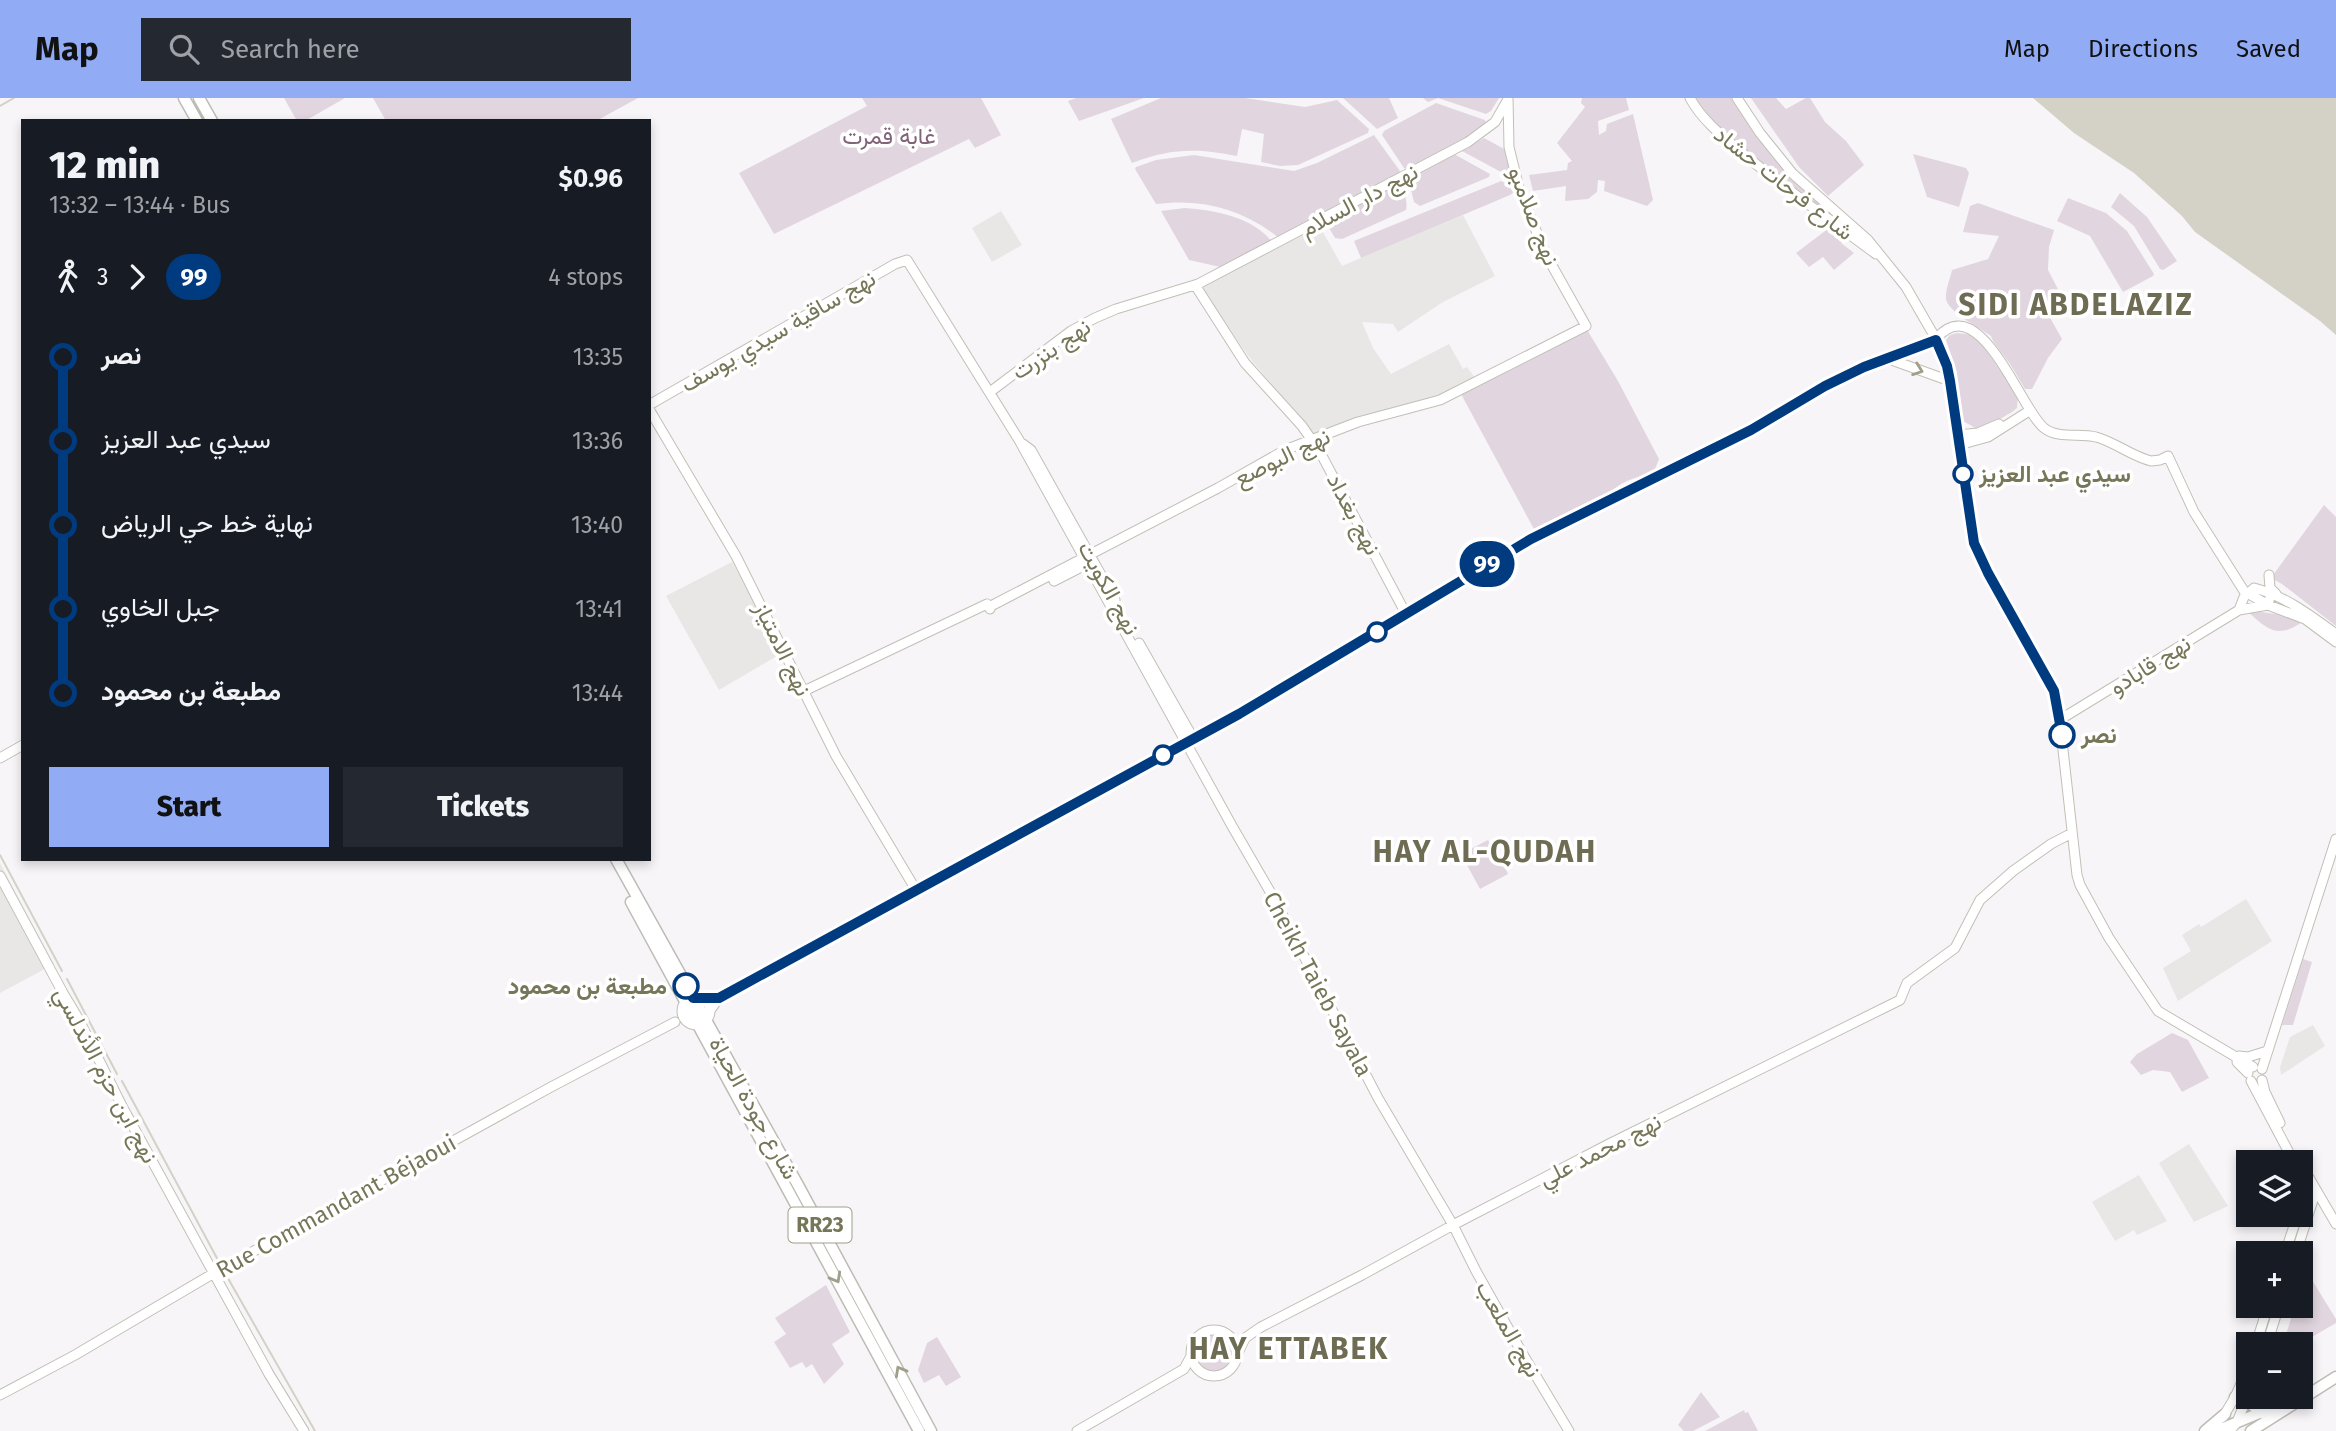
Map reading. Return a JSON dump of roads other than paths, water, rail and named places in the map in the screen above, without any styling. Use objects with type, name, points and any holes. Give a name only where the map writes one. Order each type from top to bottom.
[{"type":"highway","points":[[184,98],[196,119]]},
{"type":"highway","points":[[199,98],[211,119]]},
{"type":"highway","name":"شارع جودة الحياة","points":[[609,861],[931,1431]]},
{"type":"highway","name":"شارع جودة الحياة","points":[[617,861],[690,1002]]},
{"type":"highway","name":"شارع جودة الحياة","points":[[701,1021],[919,1431]]},
{"type":"highway","points":[[2313,1387],[2336,1375]]},
{"type":"highway","points":[[2251,1431],[2336,1375]]},
{"type":"highway","points":[[2256,1409],[2261,1413]]},
{"type":"highway","points":[[2216,1431],[2234,1426],[2269,1409]]},
{"type":"highway","points":[[2205,1431],[2225,1414]]},
{"type":"street","name":"نهج دار السلام","points":[[1195,285],[1478,136],[1499,117],[1508,98]]},
{"type":"street","name":"نهج صلامبو","points":[[1508,98],[1509,147],[1520,188],[1545,253],[1586,326]]},
{"type":"street","points":[[1677,98],[1691,100]]},
{"type":"street","points":[[1737,98],[1752,122],[1793,174],[1868,240],[1906,287],[1936,340],[1950,381],[1974,543],[2054,691],[2061,719],[2072,834],[2080,885],[2091,908],[2158,1011],[2236,1056],[2254,1071],[2289,1150]]},
{"type":"street","name":"شارع فرحات حشاد","points":[[1691,100],[1716,130],[1747,157],[1885,262]]},
{"type":"street","points":[[1849,223],[1856,239]]},
{"type":"street","name":"نهج الكويت","points":[[907,260],[1019,440],[1031,450],[1189,740]]},
{"type":"street","name":"نهج ساقية سيدي يوسف","points":[[651,406],[895,264],[907,260]]},
{"type":"street","name":"نهج بنزرت","points":[[989,392],[1071,331],[1095,318],[1195,285]]},
{"type":"street","name":"نهج بغداد","points":[[1195,285],[1245,363],[1296,418],[1312,440],[1337,481],[1406,614]]},
{"type":"street","name":"نهج البوصع","points":[[804,691],[989,608],[1089,559],[1104,548],[1270,457],[1358,422],[1429,404],[1586,326]]},
{"type":"street","points":[[675,1022],[690,1002],[719,998],[1257,703],[1531,539],[1751,430],[1825,386],[1886,358],[1936,340],[1941,333],[1951,328],[1965,329],[1979,335],[2001,362],[2039,424],[2052,433],[2095,437],[2151,461],[2168,456],[2194,512],[2238,582],[2268,605],[2305,619],[2336,642]]},
{"type":"street","points":[[1886,358],[1950,381]]},
{"type":"street","points":[[1958,440],[1988,437],[2028,408]]},
{"type":"street","name":"نهج الامتياز","points":[[651,410],[736,556],[854,788],[916,890]]},
{"type":"street","points":[[2269,575],[2270,588],[2274,594]]},
{"type":"street","points":[[2250,591],[2274,594],[2295,605],[2336,634]]},
{"type":"street","points":[[2239,610],[2250,591]]},
{"type":"street","points":[[2268,605],[2274,594]]},
{"type":"street","points":[[2239,610],[2268,605]]},
{"type":"street","name":"نهج قابادو","points":[[2061,719],[2239,610]]},
{"type":"street","name":"Cheikh Taieb Sayala","points":[[1189,740],[1378,1098],[1453,1224]]},
{"type":"street","points":[[0,758],[21,746]]},
{"type":"street","name":"نهج محمد علي","points":[[1249,1333],[1609,1144],[1900,1000],[1907,983],[1959,942],[1980,900],[2013,871],[2051,844],[2072,834]]},
{"type":"street","points":[[2294,1150],[2265,1092],[2262,1080],[2255,1083],[2254,1071],[2266,1050],[2284,1005],[2336,839]]},
{"type":"street","name":"نهج ابن حزم الأندلسي","points":[[0,876],[78,1018],[123,1108],[269,1374],[304,1431]]},
{"type":"street","points":[[675,1022],[701,1021],[719,998]]},
{"type":"street","points":[[690,1002],[683,1017],[701,1021]]},
{"type":"street","name":"Rue Commandant Béjaoui","points":[[0,1395],[75,1355],[214,1273],[551,1087],[675,1022]]},
{"type":"street","points":[[2223,1048],[2254,1071]]},
{"type":"street","points":[[2236,1056],[2248,1057],[2266,1050]]},
{"type":"street","points":[[2313,1196],[2324,1203]]},
{"type":"street","points":[[2313,1196],[2324,1203],[2335,1222]]},
{"type":"street","points":[[2313,1199],[2335,1222]]},
{"type":"street","name":"نهج الملعب","points":[[1453,1224],[1514,1340],[1569,1431]]},
{"type":"street","points":[[1077,1431],[1187,1366],[1193,1342],[1199,1335],[1212,1329],[1225,1333],[1249,1333]]},
{"type":"street","points":[[1225,1333],[1234,1341],[1237,1355]]},
{"type":"street","points":[[1173,1376],[1189,1371],[1213,1376],[1225,1373],[1234,1365],[1242,1342],[1249,1333]]},
{"type":"street","points":[[1191,1356],[1197,1369],[1205,1374]]},
{"type":"street","points":[[2216,1431],[2225,1414],[2236,1404]]},
{"type":"street","points":[[2234,1426],[2239,1409]]},
{"type":"street","points":[[2259,1431],[2275,1415]]},
{"type":"waterway","points":[[0,106],[14,98]]},
{"type":"waterway","points":[[0,855],[62,971]]},
{"type":"waterway","points":[[67,979],[117,1074]]},
{"type":"waterway","points":[[122,1081],[219,1262]]},
{"type":"waterway","points":[[225,1273],[315,1431]]},
{"type":"place","name":"سيدي عبد العزيز","points":[[1963,474]]},
{"type":"place","name":"نصر","points":[[2062,735]]},
{"type":"place","name":"مطبعة بن محمود","points":[[686,986]]},
{"type":"district","name":"SIDI ABDELAZIZ","points":[[2076,305]]},
{"type":"district","name":"HAY AL-QUDAH","points":[[1485,852]]},
{"type":"district","name":"HAY ETTABEK","points":[[1289,1349]]},
{"type":"park label","name":"غابة قمرت","points":[[889,136]]}]
